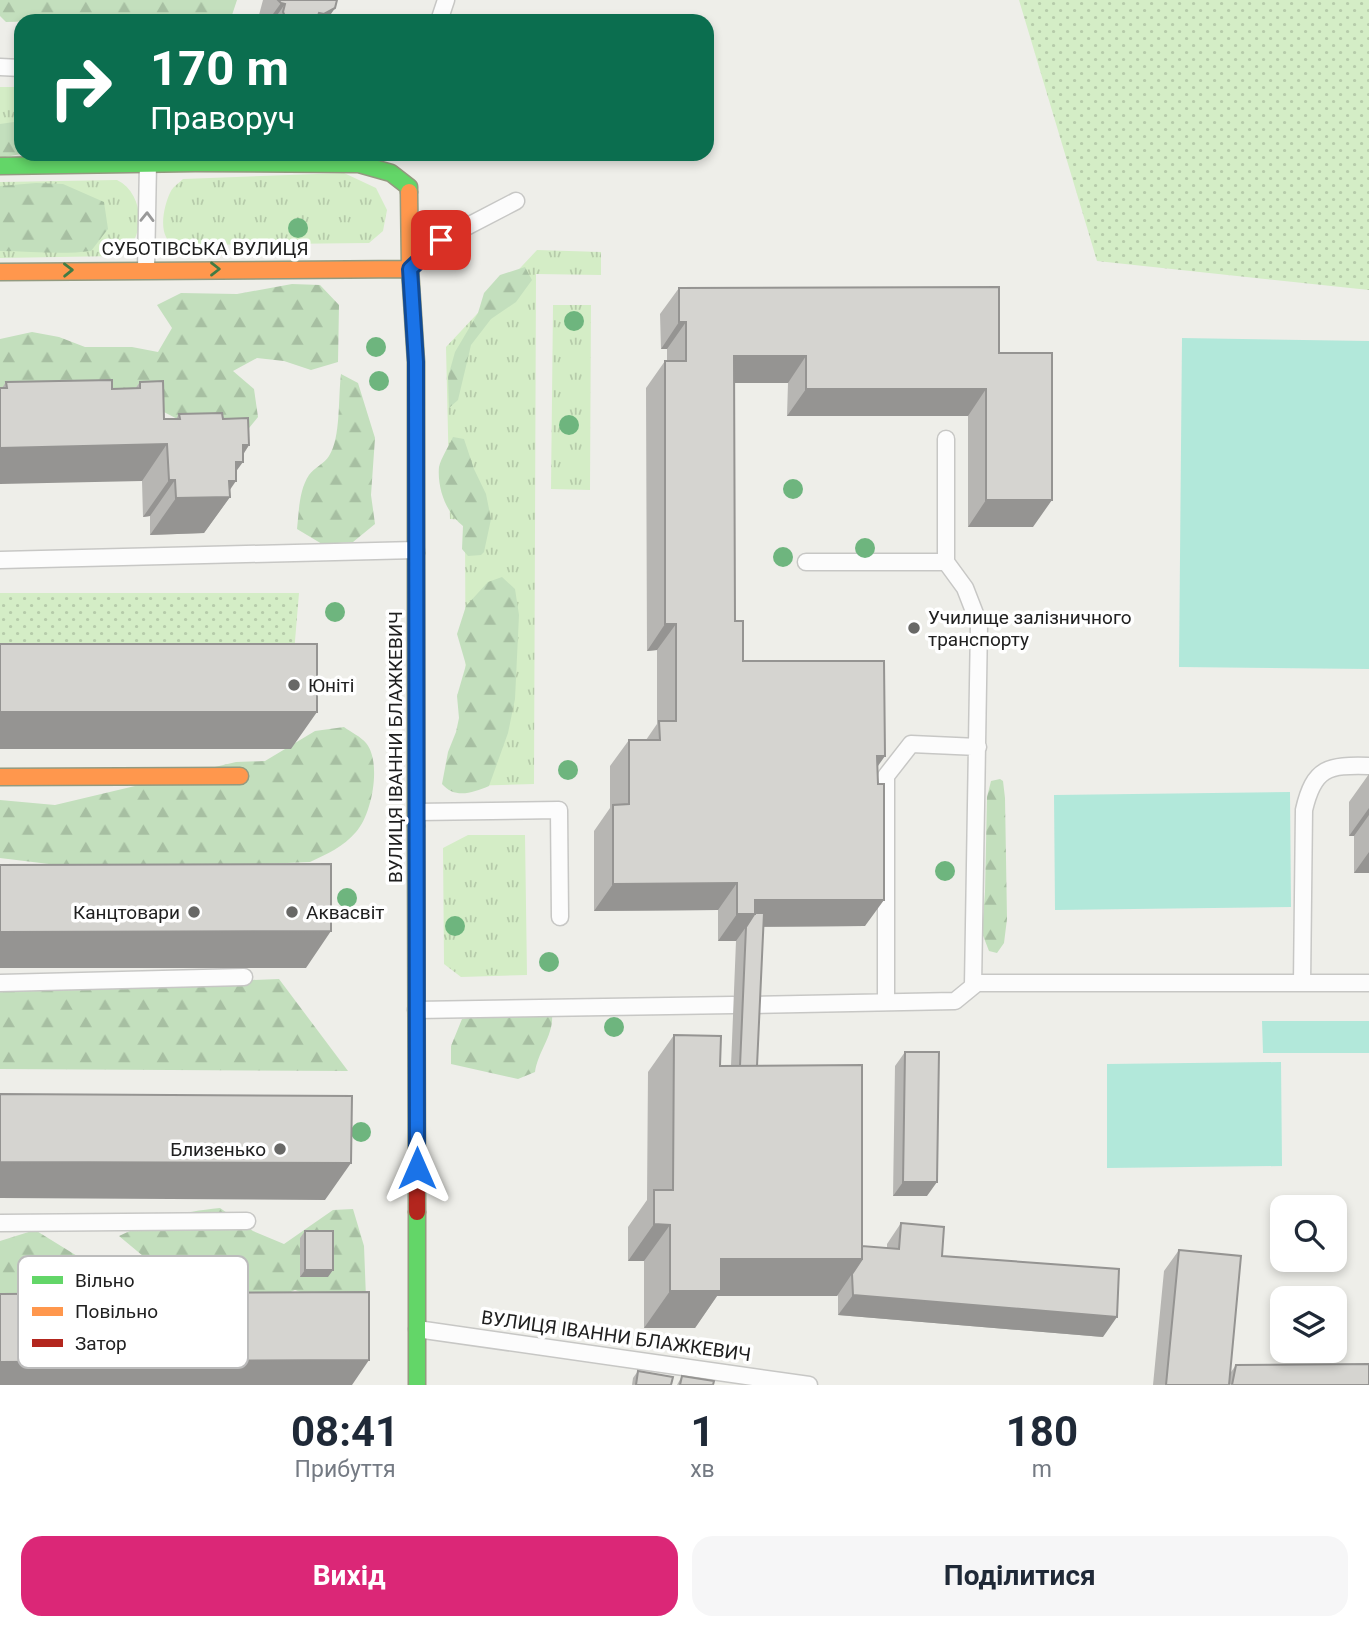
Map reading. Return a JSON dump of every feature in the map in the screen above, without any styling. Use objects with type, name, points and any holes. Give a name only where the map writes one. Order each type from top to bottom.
[{"type":"street","points":[[0,166],[105,161]]},
{"type":"street","name":"ВУЛИЦЯ ІВАННИ БЛАЖКЕВИЧ","points":[[232,161],[359,164],[394,168],[409,187],[410,269],[416,362],[416,1385]]},
{"type":"street","name":"СУБОТІВСЬКА ВУЛИЦЯ","points":[[0,272],[410,269]]},
{"type":"street","points":[[0,777],[240,776]]},
{"type":"lane","points":[[146,269],[147,161]]},
{"type":"lane","points":[[410,269],[441,240],[516,201]]},
{"type":"lane","points":[[946,439],[946,562],[965,588],[979,624],[973,986]]},
{"type":"lane","points":[[0,560],[416,550]]},
{"type":"lane","points":[[806,562],[946,562]]},
{"type":"lane","points":[[886,1002],[886,776],[911,744],[978,747]]},
{"type":"lane","points":[[1302,983],[1304,810],[1309,790],[1321,772],[1338,766],[1369,766]]},
{"type":"lane","points":[[416,812],[559,810],[560,917]]},
{"type":"lane","points":[[0,983],[244,977]]},
{"type":"lane","points":[[751,1005],[955,1001],[977,983],[1369,983]]},
{"type":"lane","points":[[416,1010],[733,1005]]},
{"type":"lane","points":[[0,1223],[247,1221]]},
{"type":"lane","name":"ВУЛИЦЯ ІВАННИ БЛАЖКЕВИЧ","points":[[416,1329],[809,1385]]},
{"type":"green space","points":[[0,0],[237,0],[232,14],[14,14],[14,21],[6,22],[0,16]]},
{"type":"green space","points":[[1019,0],[1369,0],[1369,290],[1097,261]]},
{"type":"green space","points":[[0,87],[14,87],[14,150],[0,150]]},
{"type":"green space","points":[[14,122],[14,155],[0,158],[0,124]]},
{"type":"green space","points":[[344,173],[376,188],[387,210],[383,231],[369,243],[177,245],[166,237],[163,222],[168,197],[183,179]]},
{"type":"green space","points":[[117,180],[127,187],[133,196],[139,218],[134,240],[119,256],[0,258],[0,182]]},
{"type":"green space","points":[[63,184],[104,202],[108,229],[91,251],[0,251],[0,186]]},
{"type":"green space","points":[[537,250],[601,252],[601,275],[536,274],[534,784],[466,786],[465,520],[450,519],[446,347]]},
{"type":"green space","points":[[525,267],[532,280],[516,302],[491,319],[471,345],[458,400],[449,408],[448,377],[455,352],[478,313],[484,293],[500,275]]},
{"type":"green space","points":[[292,284],[320,285],[339,305],[338,362],[311,370],[284,361],[257,358],[233,371],[254,389],[258,417],[240,439],[212,437],[162,411],[0,412],[0,339],[32,332],[59,337],[85,347],[132,347],[158,352],[172,328],[157,305],[181,293],[237,294]]},
{"type":"green space","points":[[553,305],[591,305],[590,490],[551,489]]},
{"type":"green space","points":[[1182,338],[1369,341],[1369,669],[1179,667]]},
{"type":"green space","points":[[341,374],[358,383],[375,438],[371,495],[375,524],[353,542],[322,544],[297,529],[299,508],[303,487],[309,475],[327,459],[336,439]]},
{"type":"green space","points":[[453,437],[464,439],[486,494],[491,519],[481,555],[468,556],[462,549],[463,526],[452,515],[441,492],[439,467]]},
{"type":"green space","points":[[502,577],[515,589],[519,615],[515,699],[508,733],[489,786],[470,792],[452,792],[442,784],[448,752],[459,718],[457,696],[466,665],[457,634],[466,606],[488,582]]},
{"type":"green space","points":[[0,593],[299,593],[293,665],[0,680]]},
{"type":"green space","points":[[344,727],[364,741],[371,752],[374,775],[367,814],[346,842],[310,862],[106,871],[0,858],[0,800],[55,805],[236,762],[265,761],[315,731]]},
{"type":"green space","points":[[991,781],[1003,781],[1005,798],[1007,919],[1004,943],[997,953],[989,951],[982,933],[987,797]]},
{"type":"green space","points":[[1290,792],[1291,907],[1055,910],[1054,795]]},
{"type":"green space","points":[[468,835],[525,835],[527,975],[461,977],[444,964],[443,848]]},
{"type":"green space","points":[[279,979],[348,1071],[0,1069],[0,989]]},
{"type":"green space","points":[[537,1010],[552,1014],[552,1022],[535,1072],[518,1079],[451,1064],[451,1046],[462,1019],[486,1015],[519,1017]]},
{"type":"green space","points":[[1262,1021],[1369,1021],[1369,1053],[1263,1053]]},
{"type":"green space","points":[[1281,1062],[1282,1166],[1107,1168],[1107,1064]]},
{"type":"green space","points":[[220,1208],[253,1231],[284,1244],[333,1210],[353,1209],[364,1246],[366,1298],[323,1300],[295,1290],[248,1309],[248,1256],[143,1256],[119,1236],[168,1217]]},
{"type":"green space","points":[[35,1230],[77,1256],[18,1256],[18,1317],[0,1318],[0,1241]]},
{"type":"building","points":[[278,0],[337,0],[335,8],[324,14],[284,14],[285,4]]},
{"type":"building","points":[[999,287],[999,353],[1052,353],[1052,500],[986,500],[986,389],[806,389],[806,356],[734,356],[735,621],[743,621],[743,661],[884,661],[885,756],[877,756],[878,784],[884,784],[884,900],[755,900],[755,914],[737,914],[737,883],[613,884],[613,805],[629,804],[629,740],[660,740],[659,721],[676,721],[676,624],[665,624],[665,361],[686,361],[686,322],[679,322],[679,288]]},
{"type":"building","points":[[112,380],[112,389],[140,388],[140,382],[163,381],[164,419],[180,419],[179,414],[222,413],[223,419],[248,418],[249,445],[243,445],[243,462],[236,462],[236,481],[229,481],[230,497],[176,498],[175,480],[169,480],[167,444],[0,448],[0,388],[7,388],[6,382]]},
{"type":"building","points":[[0,644],[317,644],[317,712],[0,712]]},
{"type":"building","points":[[331,864],[331,931],[0,932],[0,865]]},
{"type":"building","points":[[755,913],[764,913],[757,1066],[740,1066],[746,927]]},
{"type":"building","points":[[674,1035],[721,1036],[720,1066],[862,1065],[862,1259],[721,1259],[721,1291],[670,1291],[670,1225],[654,1224],[654,1190],[673,1190]]},
{"type":"building","points":[[905,1052],[939,1052],[937,1182],[903,1182]]},
{"type":"building","points":[[0,1094],[352,1096],[351,1163],[0,1162]]},
{"type":"building","points":[[901,1223],[944,1227],[942,1256],[1119,1269],[1117,1317],[853,1295],[852,1274],[862,1259],[862,1246],[899,1249]]},
{"type":"building","points":[[305,1231],[333,1231],[333,1270],[305,1270]]},
{"type":"building","points":[[1179,1250],[1241,1256],[1229,1385],[1166,1385]]},
{"type":"building","points":[[369,1292],[369,1360],[248,1361],[248,1293]]},
{"type":"building","points":[[0,1294],[18,1294],[18,1362],[0,1362]]},
{"type":"building","points":[[1369,1364],[1369,1385],[1232,1385],[1236,1365]]},
{"type":"building","points":[[638,1371],[673,1377],[671,1385],[636,1385]]},
{"type":"building","points":[[682,1376],[714,1381],[713,1385],[680,1385]]},
{"type":"traffic: fast","points":[[0,166],[359,164],[391,173],[409,187],[409,192]]},
{"type":"traffic: fast","points":[[416,553],[416,826]]},
{"type":"traffic: fast","points":[[417,1212],[417,1385]]},
{"type":"traffic: slow","points":[[409,192],[410,269],[416,362],[416,553]]},
{"type":"traffic: slow","points":[[0,272],[410,269]]},
{"type":"traffic: slow","points":[[0,777],[240,776]]},
{"type":"traffic: jam","points":[[416,826],[417,1212]]},
{"type":"place","name":"Училище залізничного транспорту","points":[[914,628]]},
{"type":"place","name":"Юніті","points":[[294,685]]},
{"type":"place","name":"Канцтовари","points":[[194,912]]},
{"type":"place","name":"Аквасвіт","points":[[292,912]]},
{"type":"place","name":"Близенько","points":[[280,1149]]},
{"type":"route","points":[[417,1168],[416,362],[410,269],[441,240]]}]
